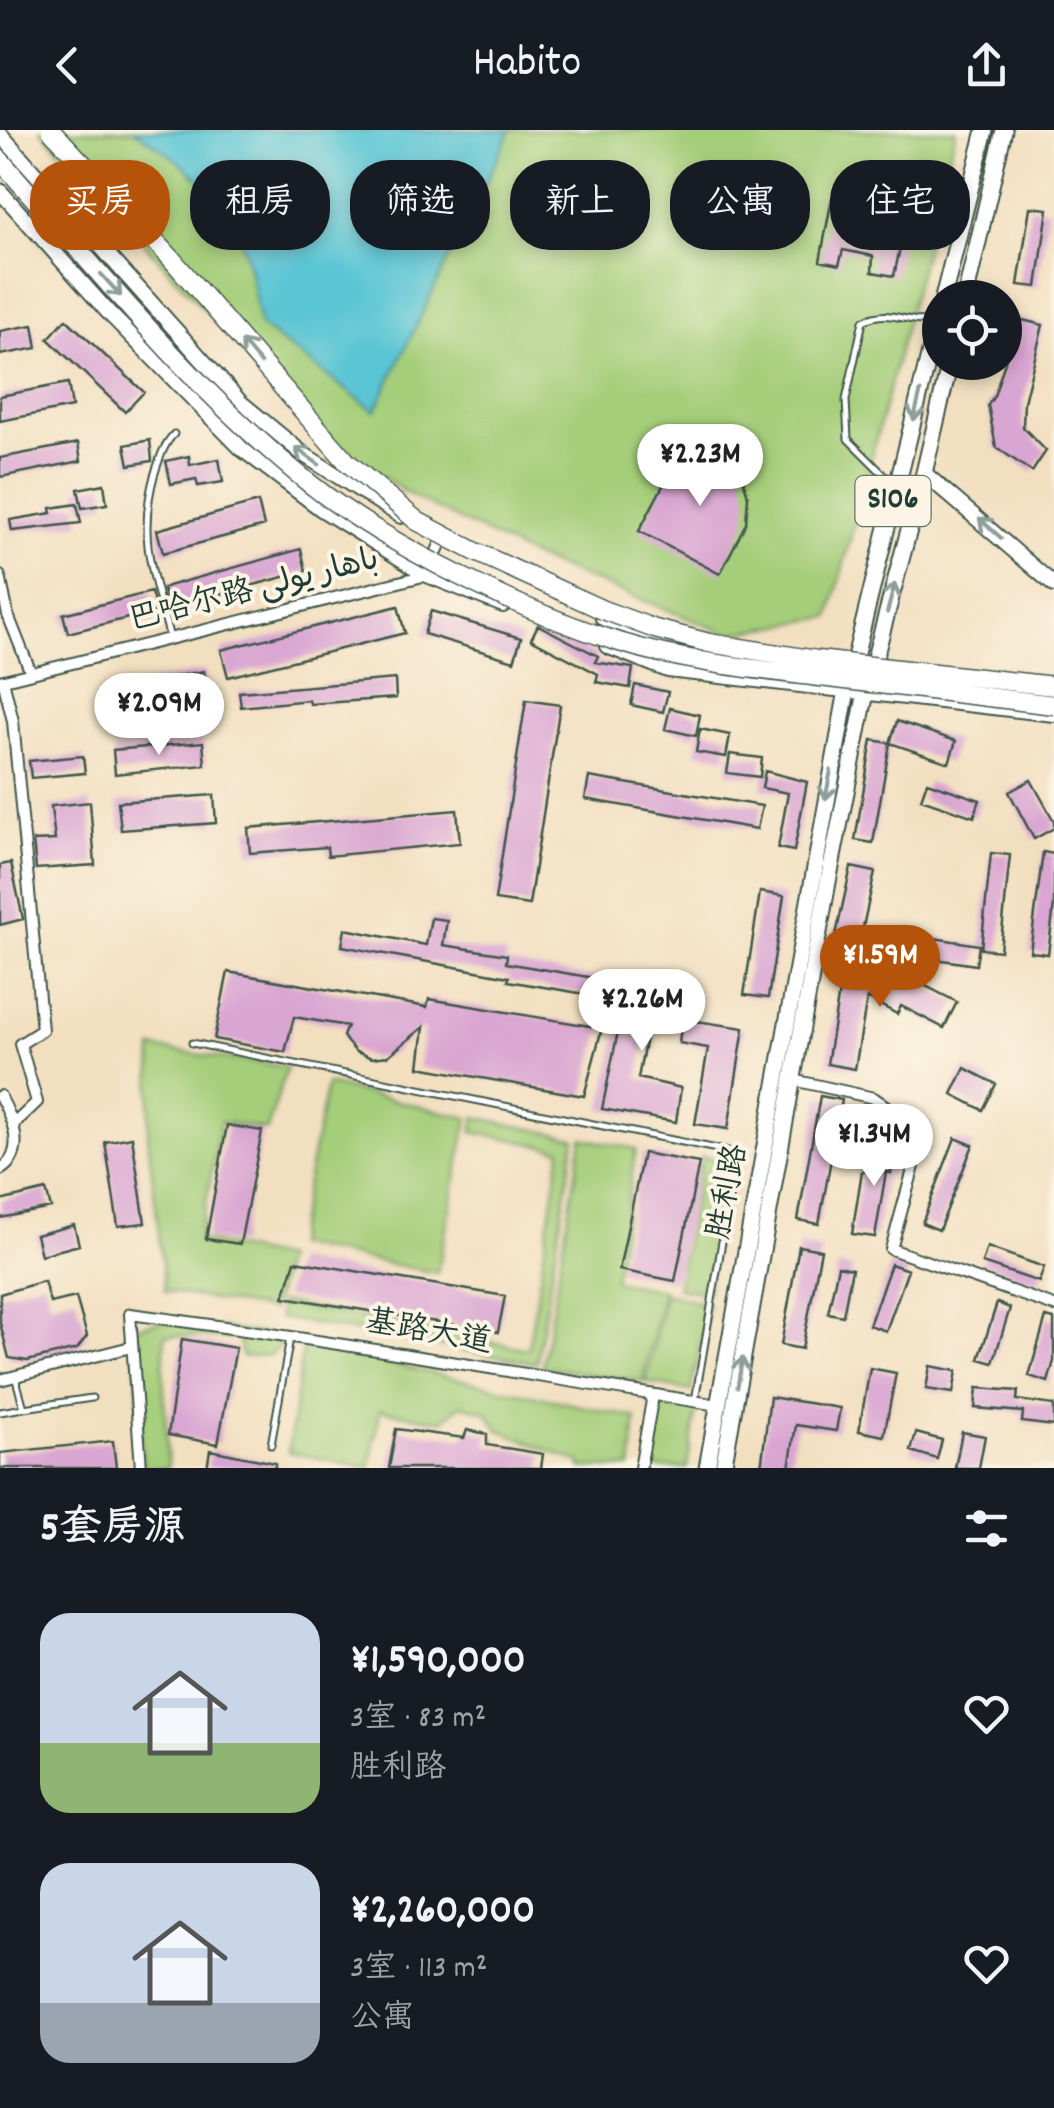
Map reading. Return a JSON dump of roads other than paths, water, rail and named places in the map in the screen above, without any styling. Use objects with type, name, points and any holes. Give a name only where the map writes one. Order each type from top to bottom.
[{"type":"highway","points":[[51,130],[170,257],[347,462],[416,520],[602,610],[655,629],[817,660],[1054,688]]},
{"type":"highway","points":[[0,160],[185,368],[254,436],[312,485],[382,532],[506,598],[619,642],[726,666],[1054,705]]},
{"type":"main road","points":[[948,280],[985,130]]},
{"type":"main road","points":[[969,280],[1004,130]]},
{"type":"main road","points":[[0,134],[240,402],[303,454],[441,542],[666,646],[1054,688]]},
{"type":"main road","points":[[0,191],[108,312],[242,449],[320,508],[426,575],[668,670],[1054,714]]},
{"type":"main road","name":"S106","points":[[848,690],[923,380]]},
{"type":"main road","name":"胜利路","points":[[723,1468],[866,692],[946,380]]},
{"type":"main road","points":[[924,474],[1054,585]]},
{"type":"main road","name":"胜利路","points":[[707,1468],[848,690]]},
{"type":"street","name":"巴哈尔路 باھار يولى","points":[[1,680],[426,575],[441,542]]},
{"type":"street","points":[[0,576],[8,615],[31,673]]},
{"type":"street","points":[[1,680],[13,721],[42,1030],[20,1044],[38,1102],[15,1124]]},
{"type":"street","points":[[792,1080],[874,1098],[916,1127],[919,1148],[891,1250],[1054,1306]]},
{"type":"street","points":[[0,1096],[15,1124],[16,1144],[8,1165],[0,1170]]},
{"type":"street","name":"基路大道","points":[[131,1347],[130,1314],[290,1335],[542,1379],[718,1404]]},
{"type":"street","points":[[0,1380],[131,1347],[141,1468]]},
{"type":"street","points":[[640,1468],[653,1395]]},
{"type":"lane","points":[[896,487],[848,439],[846,400],[863,321],[878,314],[922,321]]},
{"type":"lane","points":[[170,638],[146,543],[144,518],[156,469],[166,442],[174,434]]},
{"type":"lane","points":[[192,1043],[737,1153],[695,1401]]},
{"type":"lane","points":[[271,1445],[290,1335]]},
{"type":"lane","points":[[15,1376],[24,1408]]},
{"type":"lane","points":[[0,1412],[92,1398]]},
{"type":"water","points":[[134,130],[511,130],[490,173],[490,160],[350,160],[350,250],[453,250],[375,411],[260,326],[244,250],[330,250],[330,160],[190,160],[190,171]]}]
